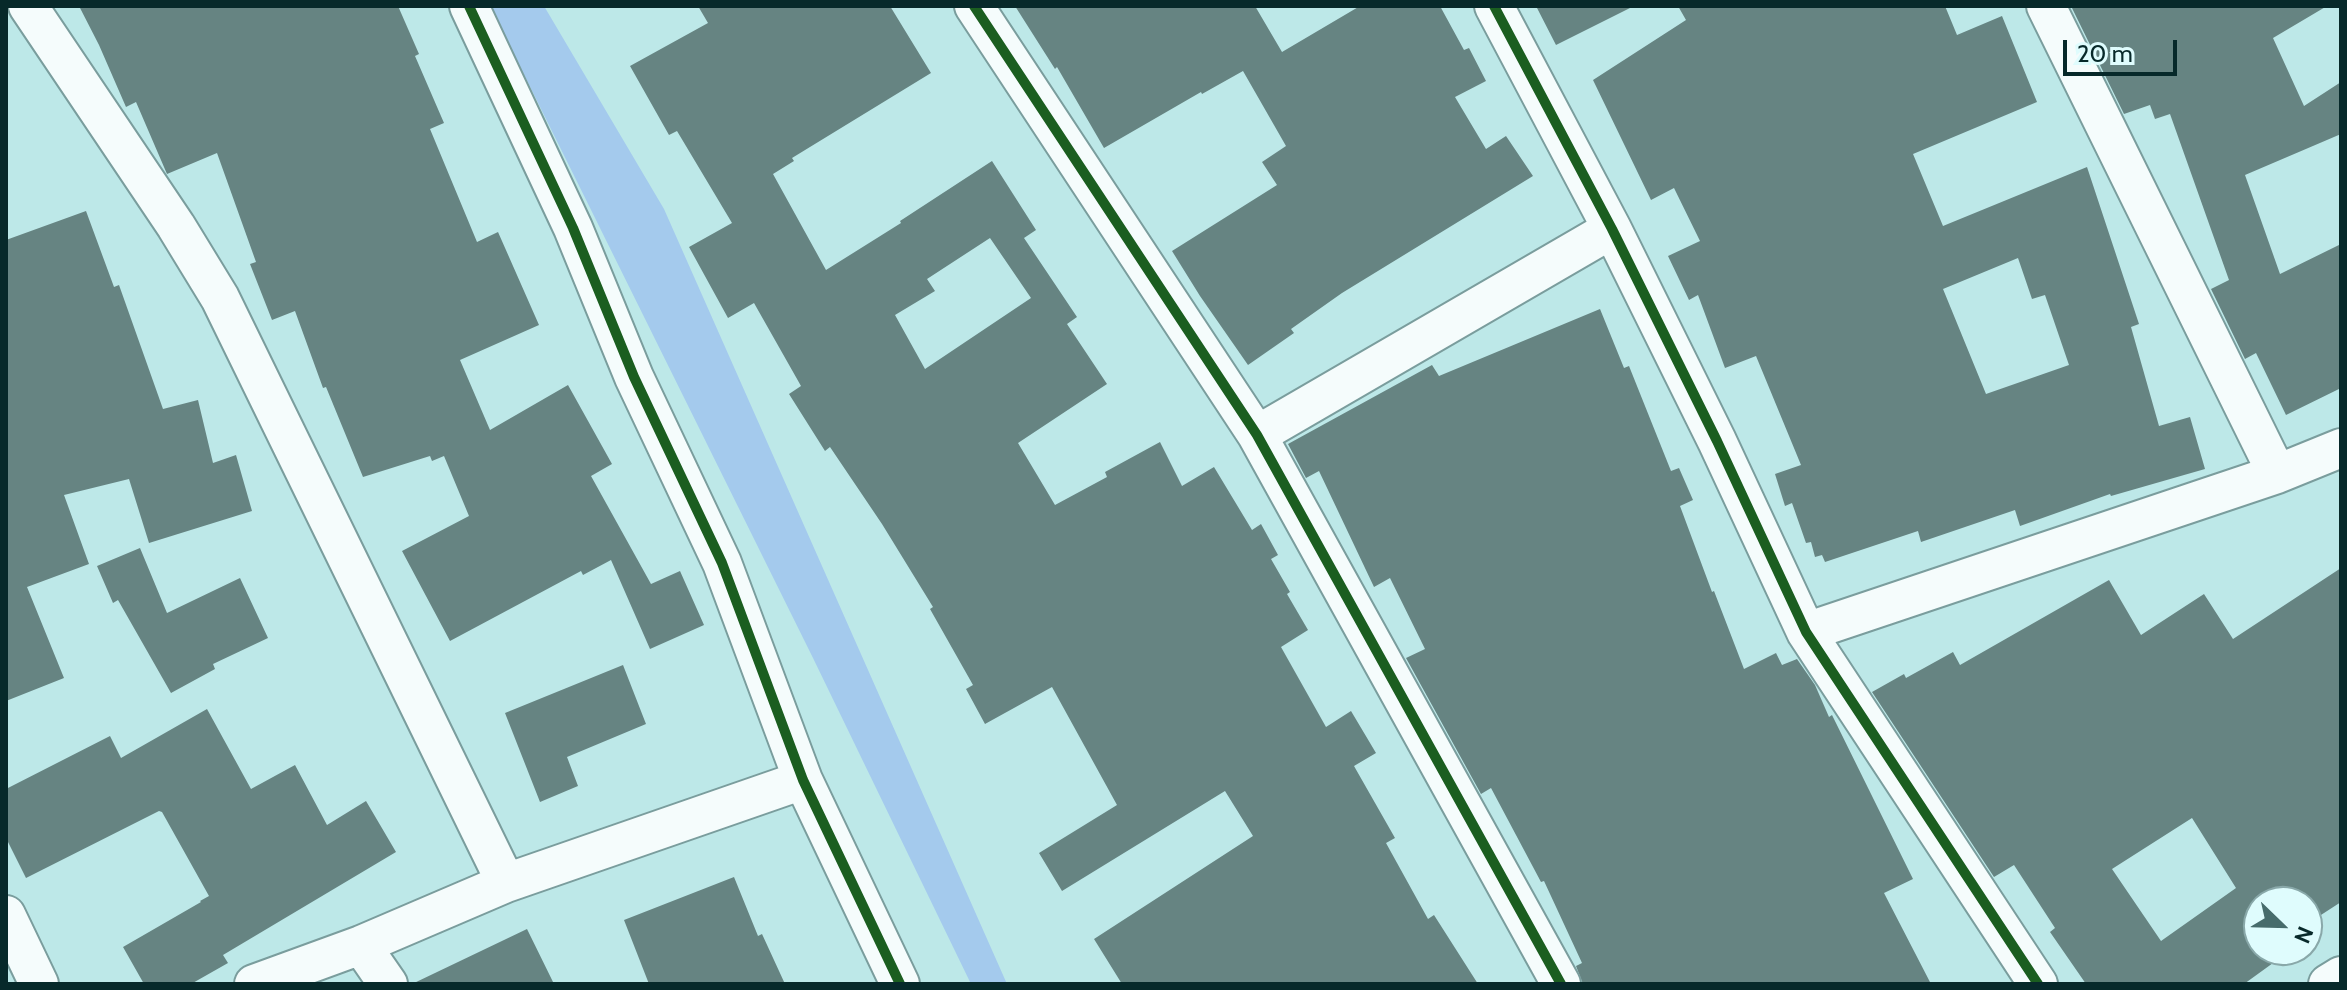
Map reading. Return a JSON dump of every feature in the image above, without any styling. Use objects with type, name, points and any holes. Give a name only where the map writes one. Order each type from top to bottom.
[{"type":"street","points":[[28,6],[176,226],[220,298],[506,883]]},
{"type":"street","points":[[469,6],[573,228],[634,377],[722,563],[803,780],[900,984]]},
{"type":"street","points":[[974,6],[1257,435],[1561,984]]},
{"type":"street","points":[[1494,6],[1612,229],[1717,441],[1806,632],[2038,984]]},
{"type":"street","points":[[2046,6],[2277,474]]},
{"type":"street","points":[[1257,435],[1612,229]]},
{"type":"street","points":[[1806,632],[2277,474],[2341,448]]},
{"type":"street","points":[[254,984],[361,945],[506,883],[803,780]]},
{"type":"street","points":[[6,915],[39,984]]},
{"type":"street","points":[[361,945],[388,984]]},
{"type":"street","points":[[2328,984],[2341,976]]},
{"type":"water","points":[[490,6],[544,6],[664,209],[1007,984],[971,984]]},
{"type":"building","points":[[79,6],[398,6],[419,54],[415,56],[444,123],[430,129],[477,242],[498,232],[539,325],[460,360],[490,430],[568,385],[612,464],[591,476],[651,584],[680,571],[704,625],[650,649],[611,560],[583,575],[581,571],[450,641],[402,551],[469,516],[444,456],[432,461],[430,456],[363,477],[326,387],[323,388],[295,311],[272,320],[250,264],[256,262],[217,153],[167,174],[136,102],[126,107]]},
{"type":"building","points":[[698,6],[890,6],[931,73],[792,158],[794,161],[773,174],[826,270],[992,161],[1036,230],[1024,238],[1077,317],[1067,324],[1107,384],[1018,443],[1055,505],[1107,477],[1105,472],[1160,442],[1182,486],[1214,467],[1252,530],[1261,524],[1278,555],[1271,559],[1308,630],[1281,647],[1326,727],[1351,711],[1376,753],[1354,766],[1395,838],[1386,843],[1428,919],[1434,915],[1478,984],[1122,984],[1094,939],[1253,836],[1225,791],[1062,891],[1039,853],[1117,805],[1052,687],[985,724],[966,689],[973,685],[930,609],[933,607],[830,447],[825,451],[789,394],[801,386],[754,303],[728,318],[689,247],[732,223],[677,131],[669,135],[630,66],[708,23]],"holes":[[[990,238],[1031,298],[925,369],[895,315],[935,291],[927,279]]]},
{"type":"building","points":[[1015,6],[1255,6],[1282,52],[1360,6],[1440,6],[1464,50],[1469,48],[1486,81],[1455,97],[1486,149],[1506,136],[1533,176],[1342,293],[1291,329],[1294,333],[1248,365],[1172,251],[1277,185],[1262,162],[1286,146],[1243,71],[1104,148],[1057,67],[1055,69]]},
{"type":"building","points":[[1536,6],[1634,6],[1556,45]]},
{"type":"building","points":[[1678,6],[1945,6],[1957,35],[2002,16],[2037,102],[1913,154],[1943,226],[2087,167],[2139,324],[2131,327],[2159,426],[2190,417],[2205,469],[2110,494],[2020,526],[2015,510],[1921,542],[1918,531],[1825,562],[1822,555],[1815,557],[1811,542],[1806,543],[1792,503],[1785,506],[1775,474],[1801,465],[1756,356],[1725,368],[1698,295],[1689,300],[1668,256],[1700,241],[1674,188],[1651,200],[1593,80],[1686,20]],"holes":[[[2018,258],[2032,299],[2045,295],[2069,365],[1986,394],[1943,289]]]},
{"type":"building","points":[[2071,6],[2327,6],[2273,38],[2304,106],[2341,82],[2341,134],[2245,175],[2280,274],[2341,244],[2341,388],[2286,415],[2256,353],[2245,359],[2211,289],[2229,280],[2170,114],[2155,119],[2150,105],[2124,114]]},
{"type":"building","points":[[86,211],[114,287],[119,285],[163,409],[198,400],[213,463],[236,455],[252,511],[149,543],[129,479],[64,495],[89,564],[27,587],[64,678],[6,701],[6,240]]},
{"type":"building","points":[[1600,309],[1624,368],[1629,366],[1671,471],[1679,468],[1693,500],[1680,506],[1744,669],[1776,653],[1782,665],[1797,659],[1815,685],[1829,717],[1832,715],[1913,879],[1884,893],[1931,984],[1583,984],[1576,966],[1582,963],[1544,881],[1541,882],[1491,788],[1481,794],[1406,658],[1425,649],[1390,578],[1374,587],[1319,471],[1306,478],[1288,444],[1432,365],[1439,376]]},
{"type":"building","points":[[140,548],[167,613],[240,578],[268,638],[213,664],[215,669],[171,693],[118,600],[113,603],[97,566]]},
{"type":"building","points":[[2341,568],[2341,902],[2323,914],[2323,886],[2243,886],[2243,966],[2269,966],[2244,984],[2086,984],[2050,932],[2055,928],[2014,865],[1994,877],[1872,692],[1904,674],[1906,678],[1953,652],[1960,665],[2109,580],[2141,635],[2204,594],[2233,639]],"holes":[[[2192,818],[2236,888],[2161,941],[2112,869]]]},
{"type":"building","points":[[623,665],[646,724],[567,757],[578,786],[540,802],[505,713]]},
{"type":"building","points":[[207,709],[251,789],[295,765],[327,825],[366,801],[396,852],[223,955],[228,963],[191,984],[144,984],[123,947],[209,896],[162,812],[26,878],[6,838],[6,789],[110,736],[121,758]]},
{"type":"building","points":[[734,877],[758,936],[762,934],[785,984],[649,984],[624,920]]},
{"type":"building","points":[[527,929],[554,984],[412,984]]},
{"type":"cycle path","points":[[469,6],[573,228],[634,377],[722,563],[803,780],[900,984]]},
{"type":"cycle path","points":[[974,6],[1257,435],[1561,984]]},
{"type":"cycle path","points":[[1494,6],[1612,229],[1717,441],[1806,632],[2038,984]]}]
